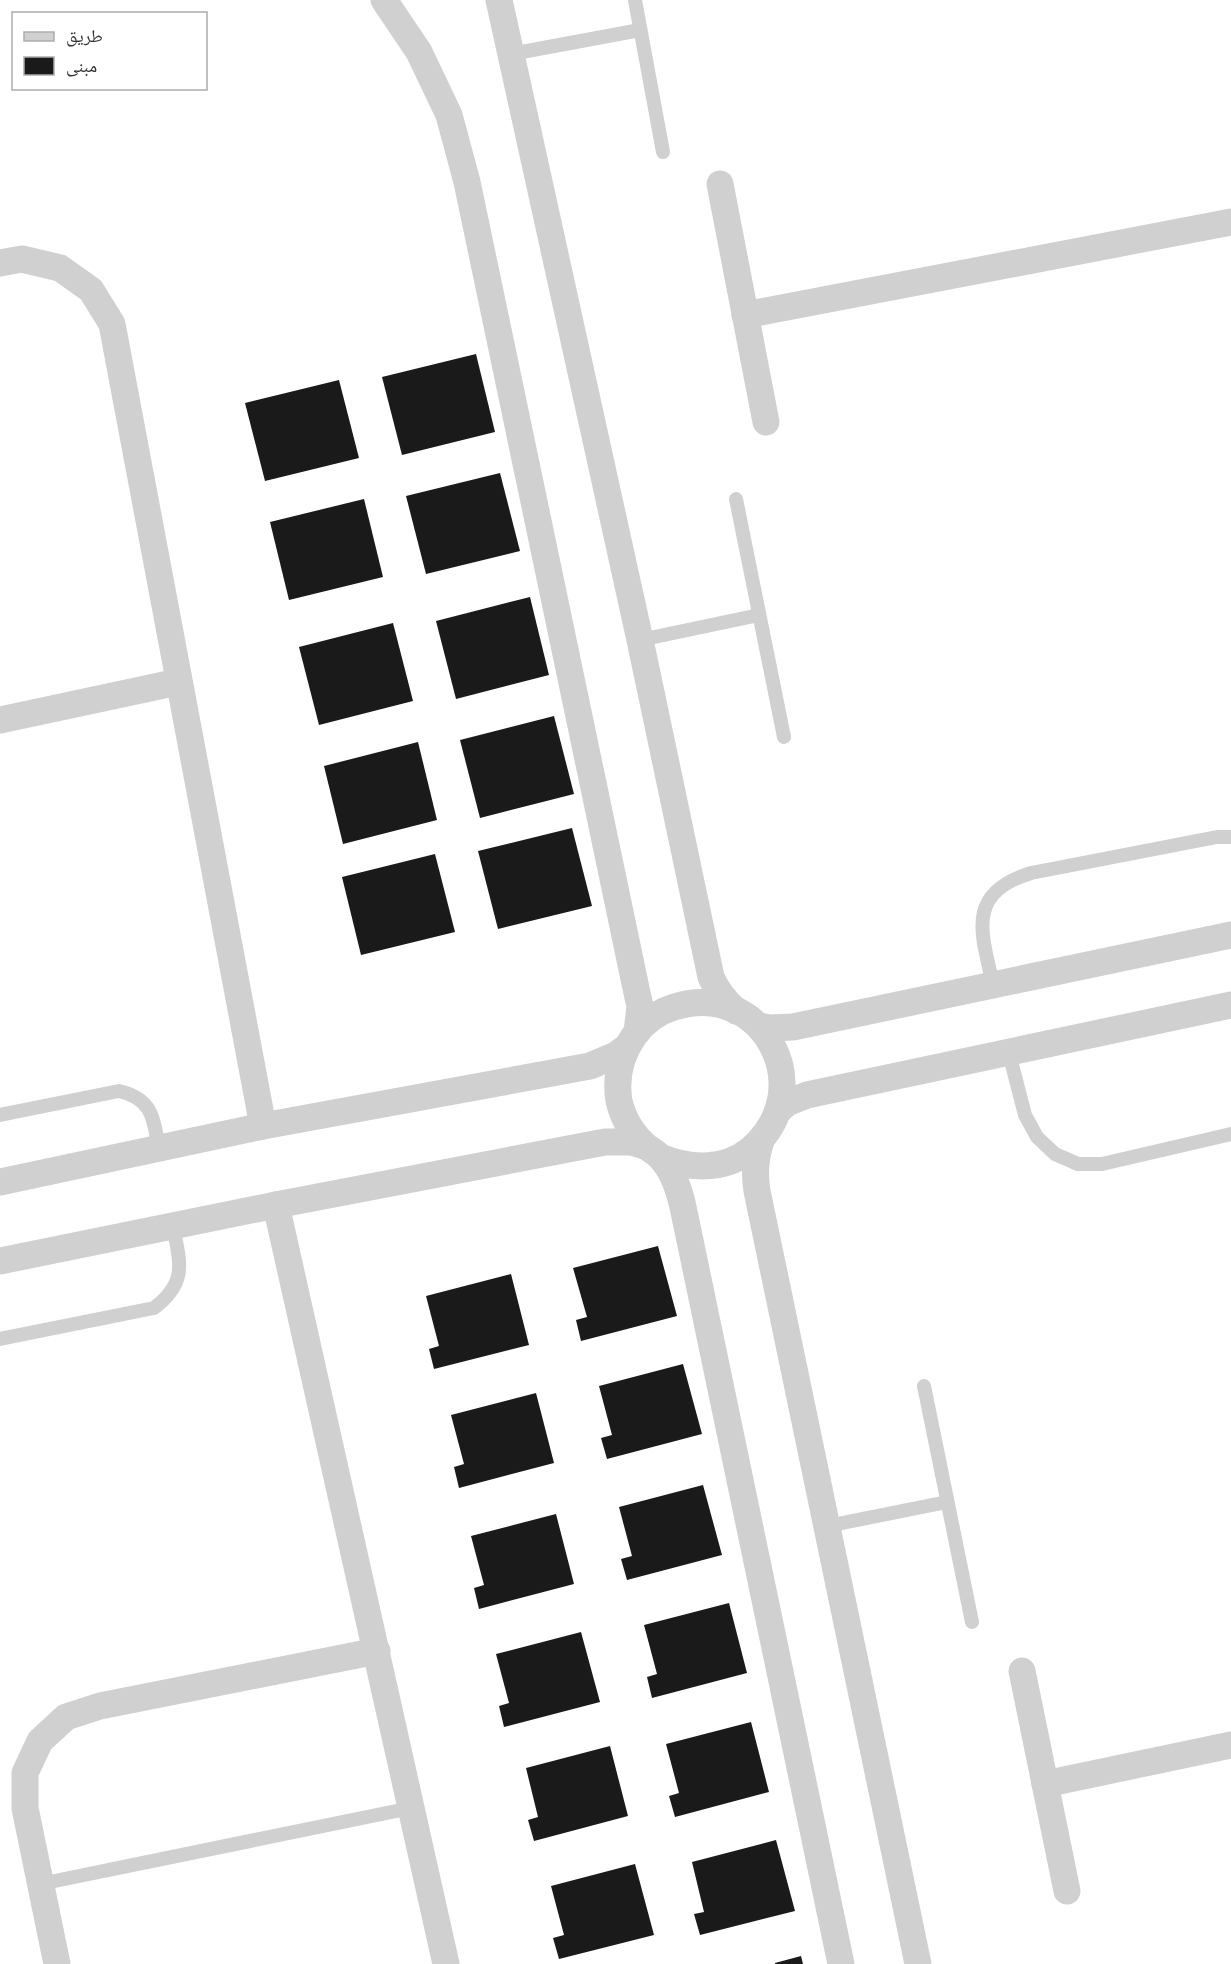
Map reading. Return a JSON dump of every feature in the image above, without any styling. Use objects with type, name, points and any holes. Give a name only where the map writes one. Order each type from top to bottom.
[{"type":"street","points":[[384,0],[419,52],[444,105],[467,182],[640,1006],[632,1039],[620,1064],[619,1099],[624,1117],[633,1132],[671,1172],[683,1207],[841,1964]]},
{"type":"street","points":[[499,0],[640,640],[711,977],[725,1001],[736,1011]]},
{"type":"street","points":[[720,184],[766,422]]},
{"type":"street","points":[[745,315],[1231,222]]},
{"type":"street","points":[[0,263],[22,259],[60,268],[91,290],[112,324],[263,1126]]},
{"type":"street","points":[[0,720],[178,682]]},
{"type":"street","points":[[759,1026],[793,1028],[1231,935]]},
{"type":"street","points":[[0,1182],[263,1126],[590,1066],[603,1062],[632,1039],[650,1019],[683,1004],[701,1002],[719,1005],[748,1017],[759,1026],[774,1048],[782,1074],[783,1092],[779,1110],[761,1141],[755,1157],[754,1174],[918,1964]]},
{"type":"street","points":[[779,1110],[787,1103],[807,1095],[1231,1005]]},
{"type":"street","points":[[0,1261],[605,1142],[632,1142],[677,1164],[694,1167],[713,1166],[730,1161],[761,1141]]},
{"type":"street","points":[[276,1205],[446,1964]]},
{"type":"street","points":[[57,1964],[24,1808],[25,1773],[40,1741],[66,1718],[100,1706],[376,1651]]},
{"type":"street","points":[[1022,1671],[1067,1891]]},
{"type":"street","points":[[1045,1784],[1231,1745]]},
{"type":"lane","points":[[634,0],[663,152]]},
{"type":"lane","points":[[511,54],[640,30]]},
{"type":"lane","points":[[736,500],[784,736]]},
{"type":"lane","points":[[640,640],[759,615]]},
{"type":"lane","points":[[993,984],[982,935],[983,913],[993,893],[1010,879],[1030,873],[1217,837],[1231,837]]},
{"type":"lane","points":[[1009,1053],[1025,1116],[1036,1137],[1054,1154],[1077,1164],[1102,1164],[1231,1134]]},
{"type":"lane","points":[[0,1115],[118,1091],[133,1094],[145,1103],[152,1115],[159,1148]]},
{"type":"lane","points":[[0,1339],[154,1308],[168,1297],[177,1282],[180,1264],[173,1226]]},
{"type":"lane","points":[[924,1386],[972,1622]]},
{"type":"lane","points":[[826,1526],[947,1502]]},
{"type":"lane","points":[[40,1884],[411,1808]]},
{"type":"building","points":[[476,354],[495,432],[402,455],[382,377]]},
{"type":"building","points":[[339,380],[359,458],[265,481],[245,403]]},
{"type":"building","points":[[500,473],[520,551],[426,574],[406,496]]},
{"type":"building","points":[[364,499],[383,577],[289,600],[270,522]]},
{"type":"building","points":[[530,597],[549,675],[456,699],[436,621]]},
{"type":"building","points":[[393,623],[413,701],[319,725],[299,647]]},
{"type":"building","points":[[554,716],[574,794],[480,818],[460,740]]},
{"type":"building","points":[[418,742],[437,820],[343,844],[324,766]]},
{"type":"building","points":[[572,828],[592,906],[498,929],[478,851]]},
{"type":"building","points":[[435,854],[455,932],[361,955],[342,877]]},
{"type":"building","points":[[658,1246],[677,1316],[581,1341],[576,1320],[587,1317],[573,1268]]},
{"type":"building","points":[[511,1274],[529,1345],[434,1369],[429,1349],[439,1346],[426,1296]]},
{"type":"building","points":[[683,1364],[702,1434],[607,1459],[601,1438],[612,1435],[599,1386]]},
{"type":"building","points":[[536,1393],[554,1463],[459,1488],[454,1467],[464,1464],[451,1415]]},
{"type":"building","points":[[703,1485],[722,1555],[627,1580],[621,1559],[632,1556],[619,1507]]},
{"type":"building","points":[[556,1514],[574,1584],[479,1609],[474,1588],[484,1585],[471,1536]]},
{"type":"building","points":[[729,1603],[747,1673],[652,1698],[647,1677],[657,1674],[644,1625]]},
{"type":"building","points":[[581,1632],[600,1702],[504,1727],[499,1706],[509,1703],[496,1654]]},
{"type":"building","points":[[751,1722],[769,1792],[675,1817],[669,1796],[679,1793],[666,1744]]},
{"type":"building","points":[[610,1746],[628,1816],[534,1841],[528,1820],[538,1817],[526,1768]]},
{"type":"building","points":[[776,1840],[795,1911],[700,1935],[694,1914],[704,1912],[692,1862]]},
{"type":"building","points":[[635,1864],[654,1935],[559,1959],[553,1938],[564,1935],[551,1886]]},
{"type":"building","points":[[801,1956],[803,1964],[775,1964],[775,1963]]}]
